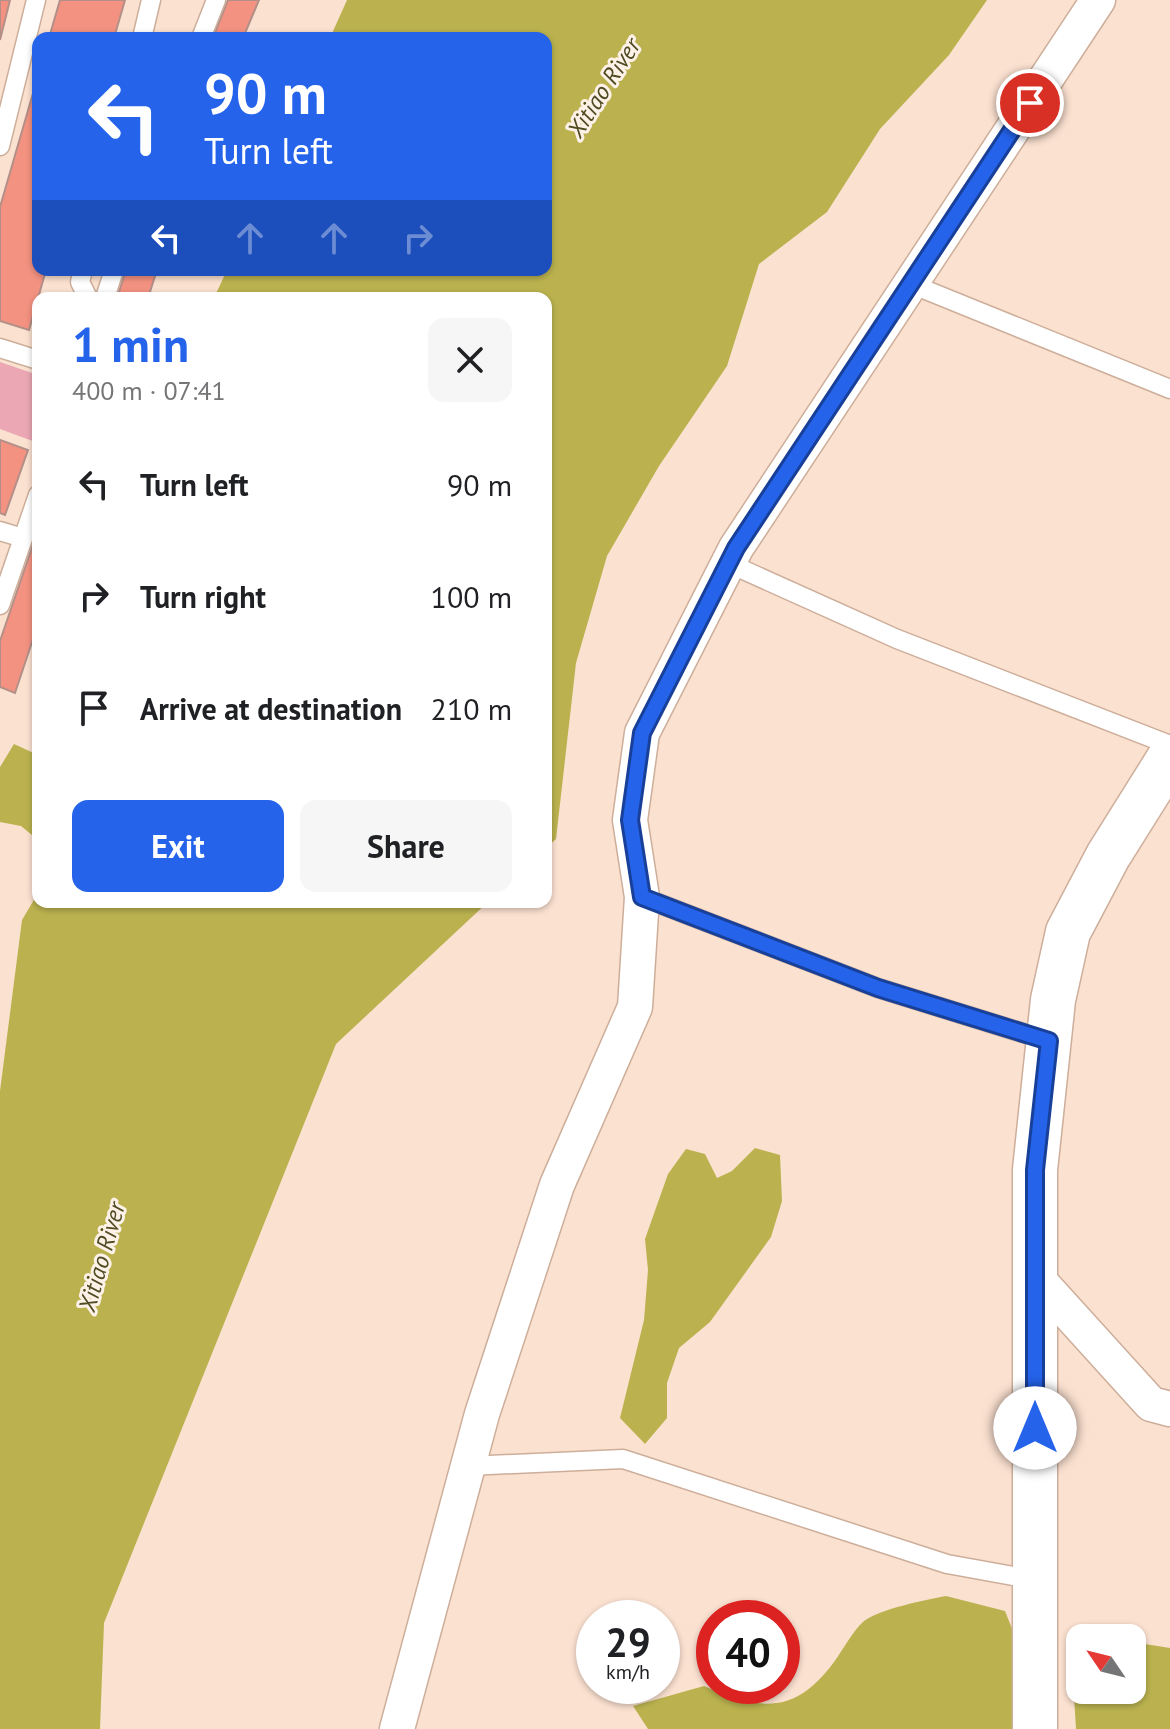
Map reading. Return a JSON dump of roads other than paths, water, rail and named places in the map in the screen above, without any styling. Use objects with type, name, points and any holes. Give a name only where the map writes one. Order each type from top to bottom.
[{"type":"street","points":[[397,1729],[482,1414],[557,1185],[635,1007],[642,897],[630,820],[642,733],[728,563],[1098,0]]},
{"type":"street","points":[[1035,1729],[1035,1170],[1053,1000],[1068,932],[1108,856],[1170,757]]},
{"type":"street","points":[[1035,1276],[1151,1404],[1170,1409]]},
{"type":"lane","points":[[0,146],[36,0]]},
{"type":"lane","points":[[143,32],[151,0]]},
{"type":"lane","points":[[203,32],[216,0]]},
{"type":"lane","points":[[911,284],[1170,389]]},
{"type":"lane","points":[[0,348],[32,358]]},
{"type":"lane","points":[[0,605],[32,512]]},
{"type":"lane","points":[[0,531],[23,538]]},
{"type":"lane","points":[[728,563],[897,639],[1170,745]]},
{"type":"lane","points":[[642,897],[878,988],[1049,1041]]},
{"type":"lane","points":[[468,1466],[623,1459],[947,1564],[1035,1580]]},
{"type":"water","name":"Xitiao River","points":[[347,0],[987,0],[949,55],[880,129],[827,212],[759,264],[727,366],[659,466],[607,556],[576,663],[556,839],[552,843],[552,292],[217,292],[224,276],[552,276],[552,32],[333,32]]},
{"type":"water","points":[[14,744],[32,752],[32,835],[21,826],[0,822],[0,767]]},
{"type":"water","name":"Xitiao River","points":[[32,903],[32,908],[482,908],[336,1044],[104,1623],[100,1729],[0,1729],[0,1091],[22,920]]},
{"type":"water","points":[[755,1148],[780,1155],[782,1201],[771,1237],[710,1322],[679,1348],[667,1383],[667,1418],[645,1444],[620,1418],[644,1320],[648,1270],[645,1239],[668,1174],[686,1149],[705,1154],[717,1178],[732,1171]]},
{"type":"water","points":[[946,1596],[1005,1611],[1013,1631],[1014,1729],[648,1729],[633,1706],[680,1704],[680,1693],[696,1688],[696,1704],[800,1704],[800,1695],[819,1680],[863,1622],[891,1609]]},
{"type":"water","points":[[1146,1644],[1170,1648],[1170,1729],[1076,1729],[1074,1704],[1146,1704]]}]
